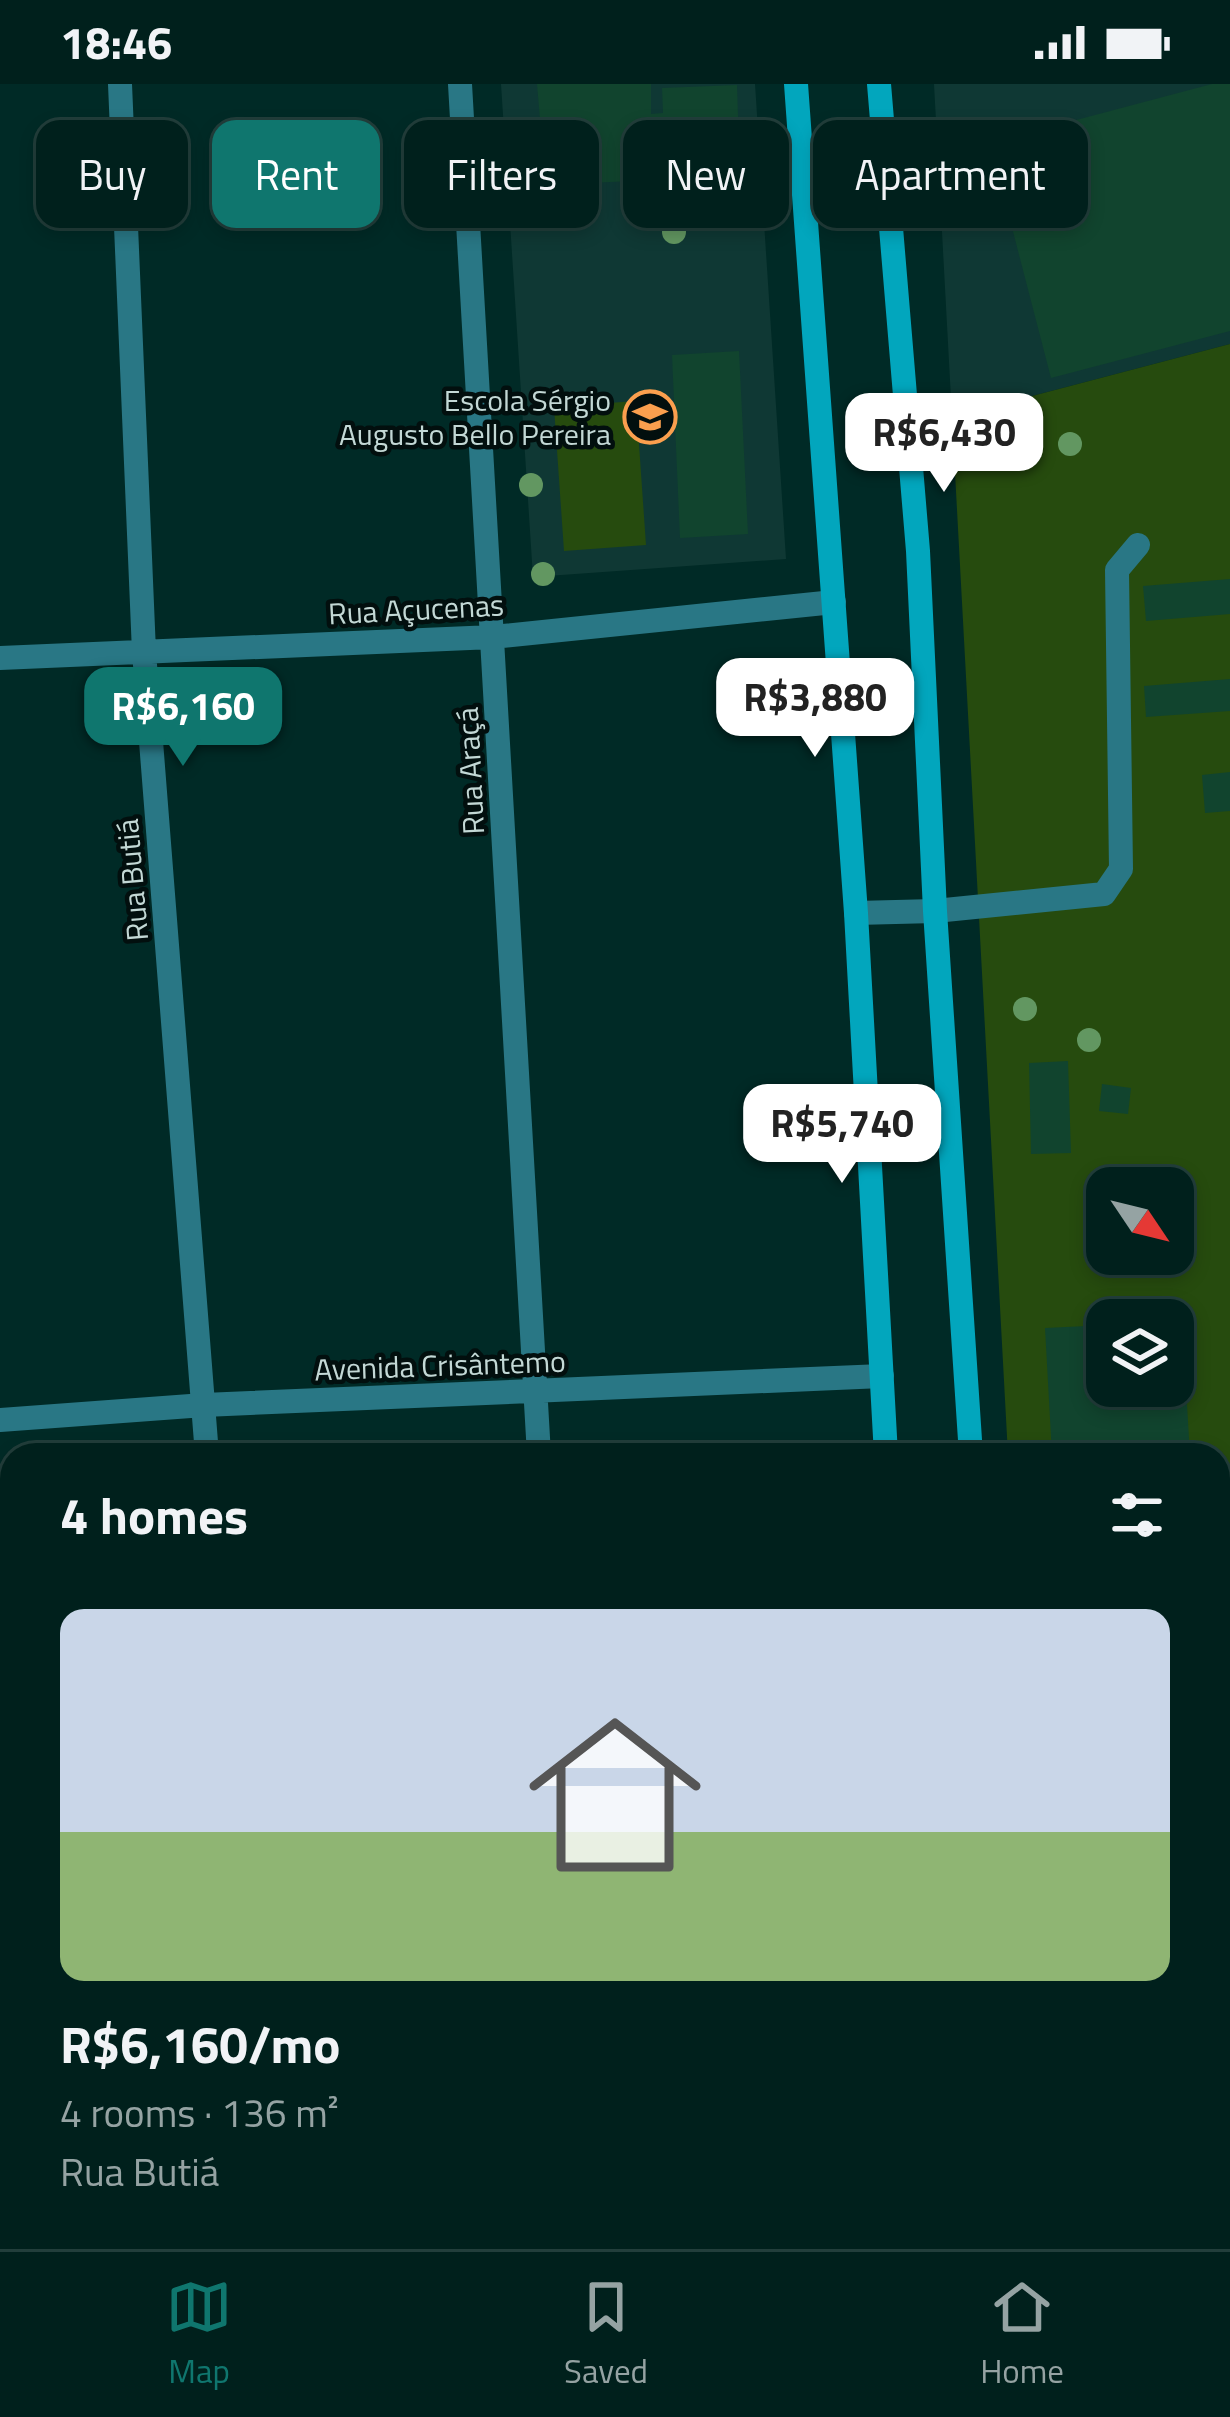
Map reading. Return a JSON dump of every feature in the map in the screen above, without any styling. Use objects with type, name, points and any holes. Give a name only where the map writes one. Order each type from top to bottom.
[{"type":"street","name":"Rua Butiá","points":[[120,84],[144,652],[206,1443]]},
{"type":"street","name":"Rua Araçá","points":[[460,84],[538,1443]]},
{"type":"street","points":[[796,84],[856,913],[885,1443]]},
{"type":"street","points":[[879,84],[919,551],[935,911],[970,1443]]},
{"type":"street","points":[[856,913],[935,911],[1104,894],[1120,868],[1117,570],[1138,544]]},
{"type":"street","name":"Rua Açucenas","points":[[0,658],[493,637],[834,602]]},
{"type":"street","name":"Avenida Crisântemo","points":[[0,1420],[204,1405],[882,1376]]},
{"type":"shaded area","name":"Escola Sérgio Augusto Bello Pereira","points":[[501,84],[755,84],[757,120],[623,120],[623,228],[764,228],[786,559],[533,577],[510,228],[599,228],[599,120],[503,120]]},
{"type":"shaded area","points":[[934,84],[1230,84],[1230,344],[952,417],[942,228],[1088,228],[1088,120],[936,120]]},
{"type":"green space","points":[[1230,344],[1230,1443],[1007,1443],[952,417]]},
{"type":"green space","points":[[636,401],[646,545],[564,551],[554,407]]},
{"type":"building","points":[[537,84],[651,84],[651,114],[663,113],[662,88],[737,85],[738,120],[623,120],[623,181],[599,183],[599,120],[522,120],[540,119]]},
{"type":"building","points":[[1212,84],[1230,84],[1230,331],[1051,378],[1012,228],[1088,228],[1088,120],[1077,120]]},
{"type":"building","points":[[739,351],[748,534],[680,538],[672,355]]},
{"type":"building","points":[[1230,579],[1230,614],[1146,621],[1143,586]]},
{"type":"building","points":[[1230,679],[1230,711],[1146,717],[1144,686]]},
{"type":"building","points":[[1230,772],[1230,811],[1205,813],[1202,775]]},
{"type":"building","points":[[1068,1061],[1071,1153],[1031,1154],[1029,1063]]},
{"type":"building","points":[[1102,1084],[1131,1088],[1128,1114],[1099,1111]]},
{"type":"building","points":[[1086,1326],[1086,1407],[1187,1407],[1189,1443],[1051,1443],[1045,1328]]},
{"type":"place","name":"Escola Sérgio Augusto Bello Pereira","points":[[650,417]]}]
